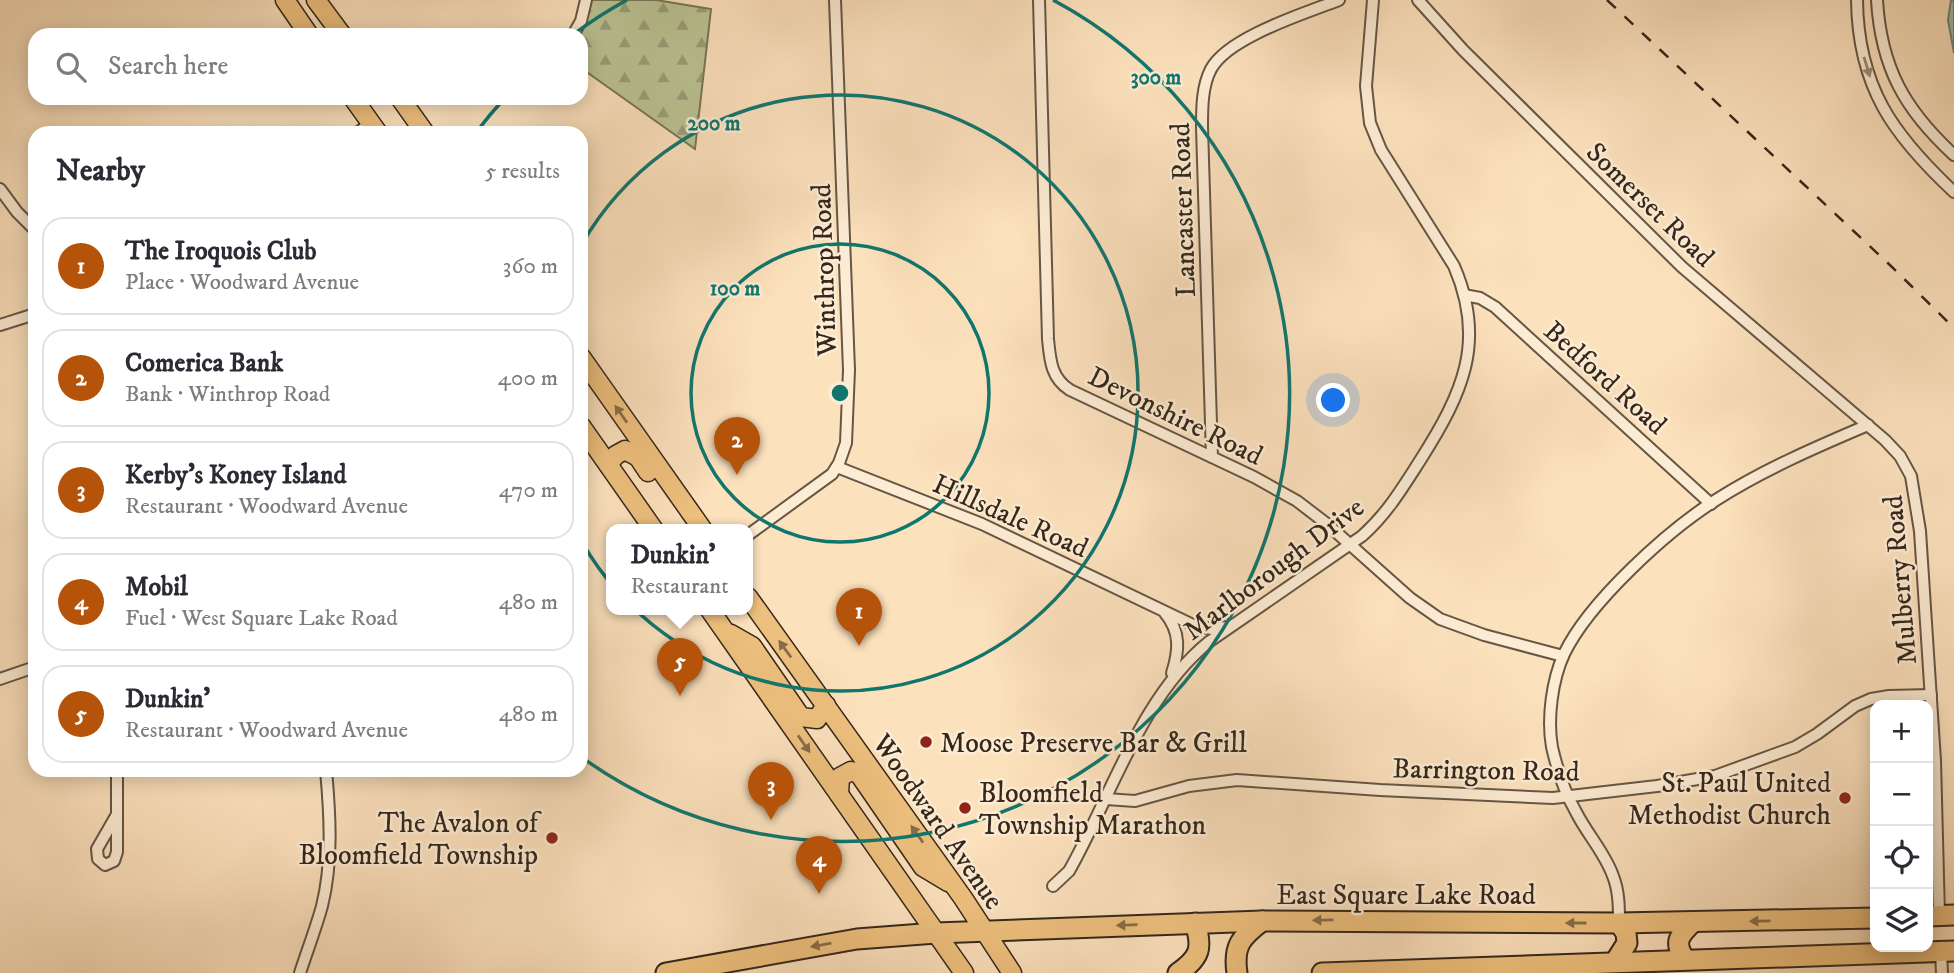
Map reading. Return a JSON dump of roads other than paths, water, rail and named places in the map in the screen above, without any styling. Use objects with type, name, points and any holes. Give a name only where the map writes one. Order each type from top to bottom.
[{"type":"highway","name":"East Square Lake Road","points":[[666,973],[738,966],[857,939],[936,933],[1262,921],[1619,923],[1870,918]]},
{"type":"highway","points":[[1237,973],[1235,956],[1238,945],[1245,934],[1262,921]]},
{"type":"highway","points":[[1685,966],[1677,942],[1682,932],[1693,922]]},
{"type":"highway","points":[[1178,973],[1191,964],[1199,952],[1200,942],[1195,923]]},
{"type":"highway","points":[[1615,962],[1627,943],[1626,933],[1619,923]]},
{"type":"highway","points":[[1322,973],[1615,962],[1685,966],[1948,951]]},
{"type":"main road","points":[[317,0],[337,28]]},
{"type":"main road","points":[[331,0],[351,28]]},
{"type":"main road","points":[[293,5],[305,28]]},
{"type":"main road","points":[[357,105],[367,126]]},
{"type":"main road","points":[[405,105],[420,126]]},
{"type":"main road","points":[[588,366],[699,524]]},
{"type":"main road","points":[[588,436],[650,524]]},
{"type":"main road","points":[[608,464],[625,450],[638,457],[684,524]]},
{"type":"main road","name":"Woodward Avenue","points":[[753,604],[954,886],[1012,973]]},
{"type":"main road","points":[[714,615],[964,973]]},
{"type":"main road","points":[[723,628],[751,646],[801,717],[817,719],[826,705]]},
{"type":"main road","points":[[839,794],[840,777],[851,771],[859,774],[923,867],[954,886]]},
{"type":"street","points":[[577,28],[586,0]]},
{"type":"street","name":"Winthrop Road","points":[[835,0],[849,355],[847,428],[837,467]]},
{"type":"street","name":"Devonshire Road","points":[[1039,0],[1048,339],[1053,372],[1061,383],[1070,390],[1212,457],[1297,501],[1410,598],[1440,619],[1484,635],[1563,656]]},
{"type":"street","name":"Lancaster Road","points":[[1212,457],[1202,127],[1205,85],[1214,64],[1240,43],[1339,0]]},
{"type":"street","name":"Marlborough Drive","points":[[1053,886],[1069,872],[1148,717],[1170,680],[1199,649],[1369,530],[1393,502],[1446,419],[1464,378],[1469,329],[1464,295],[1454,266],[1381,150],[1370,123],[1366,92],[1373,0]]},
{"type":"street","name":"Somerset Road","points":[[1418,0],[1473,59],[1682,267],[1868,425]]},
{"type":"street","points":[[1857,0],[1864,58],[1881,104],[1909,148],[1952,187]]},
{"type":"street","points":[[1877,0],[1878,24],[1885,54],[1898,89],[1922,123],[1954,155]]},
{"type":"street","points":[[0,189],[28,223]]},
{"type":"street","name":"Bedford Road","points":[[1464,295],[1480,298],[1496,307],[1711,504]]},
{"type":"street","points":[[0,325],[28,316]]},
{"type":"street","points":[[1619,923],[1618,894],[1613,875],[1575,811],[1553,750],[1550,726],[1556,678],[1563,656],[1594,610],[1619,582],[1711,504],[1806,453],[1868,425]]},
{"type":"street","name":"Mulberry Road","points":[[1868,425],[1900,456],[1914,484],[1920,531],[1931,695],[1940,916]]},
{"type":"street","points":[[753,531],[828,477],[837,467]]},
{"type":"street","name":"Hillsdale Road","points":[[837,467],[982,524],[1193,625],[1208,629],[1232,626]]},
{"type":"street","points":[[1163,611],[1175,627],[1178,639],[1170,680]]},
{"type":"street","points":[[0,679],[28,669]]},
{"type":"street","name":"Barrington Road","points":[[1106,799],[1135,800],[1189,786],[1251,780],[1414,792],[1542,797],[1678,783],[1715,776],[1795,747],[1863,702],[1880,697],[1931,695]]},
{"type":"street","points":[[117,777],[117,816]]},
{"type":"street","points":[[300,973],[322,905],[327,879],[329,836],[326,777]]},
{"type":"street","points":[[1942,973],[1948,951]]},
{"type":"water","points":[[1951,0],[1954,0],[1954,53],[1948,20]]},
{"type":"railway","points":[[1607,0],[1954,328]]},
{"type":"place","name":"Comerica Bank","points":[[737,475]]},
{"type":"place","name":"The Iroquois Club","points":[[859,646]]},
{"type":"place","name":"Dunkin'","points":[[680,696]]},
{"type":"place","name":"Moose Preserve Bar & Grill","points":[[926,742]]},
{"type":"place","name":"St. Paul United Methodist Church","points":[[1845,798]]},
{"type":"place","name":"Bloomfield Township Marathon","points":[[965,808]]},
{"type":"place","name":"Kerby's Koney Island","points":[[771,820]]},
{"type":"place","name":"The Avalon of Bloomfield Township","points":[[552,838]]},
{"type":"place","name":"Mobil","points":[[819,894]]}]
